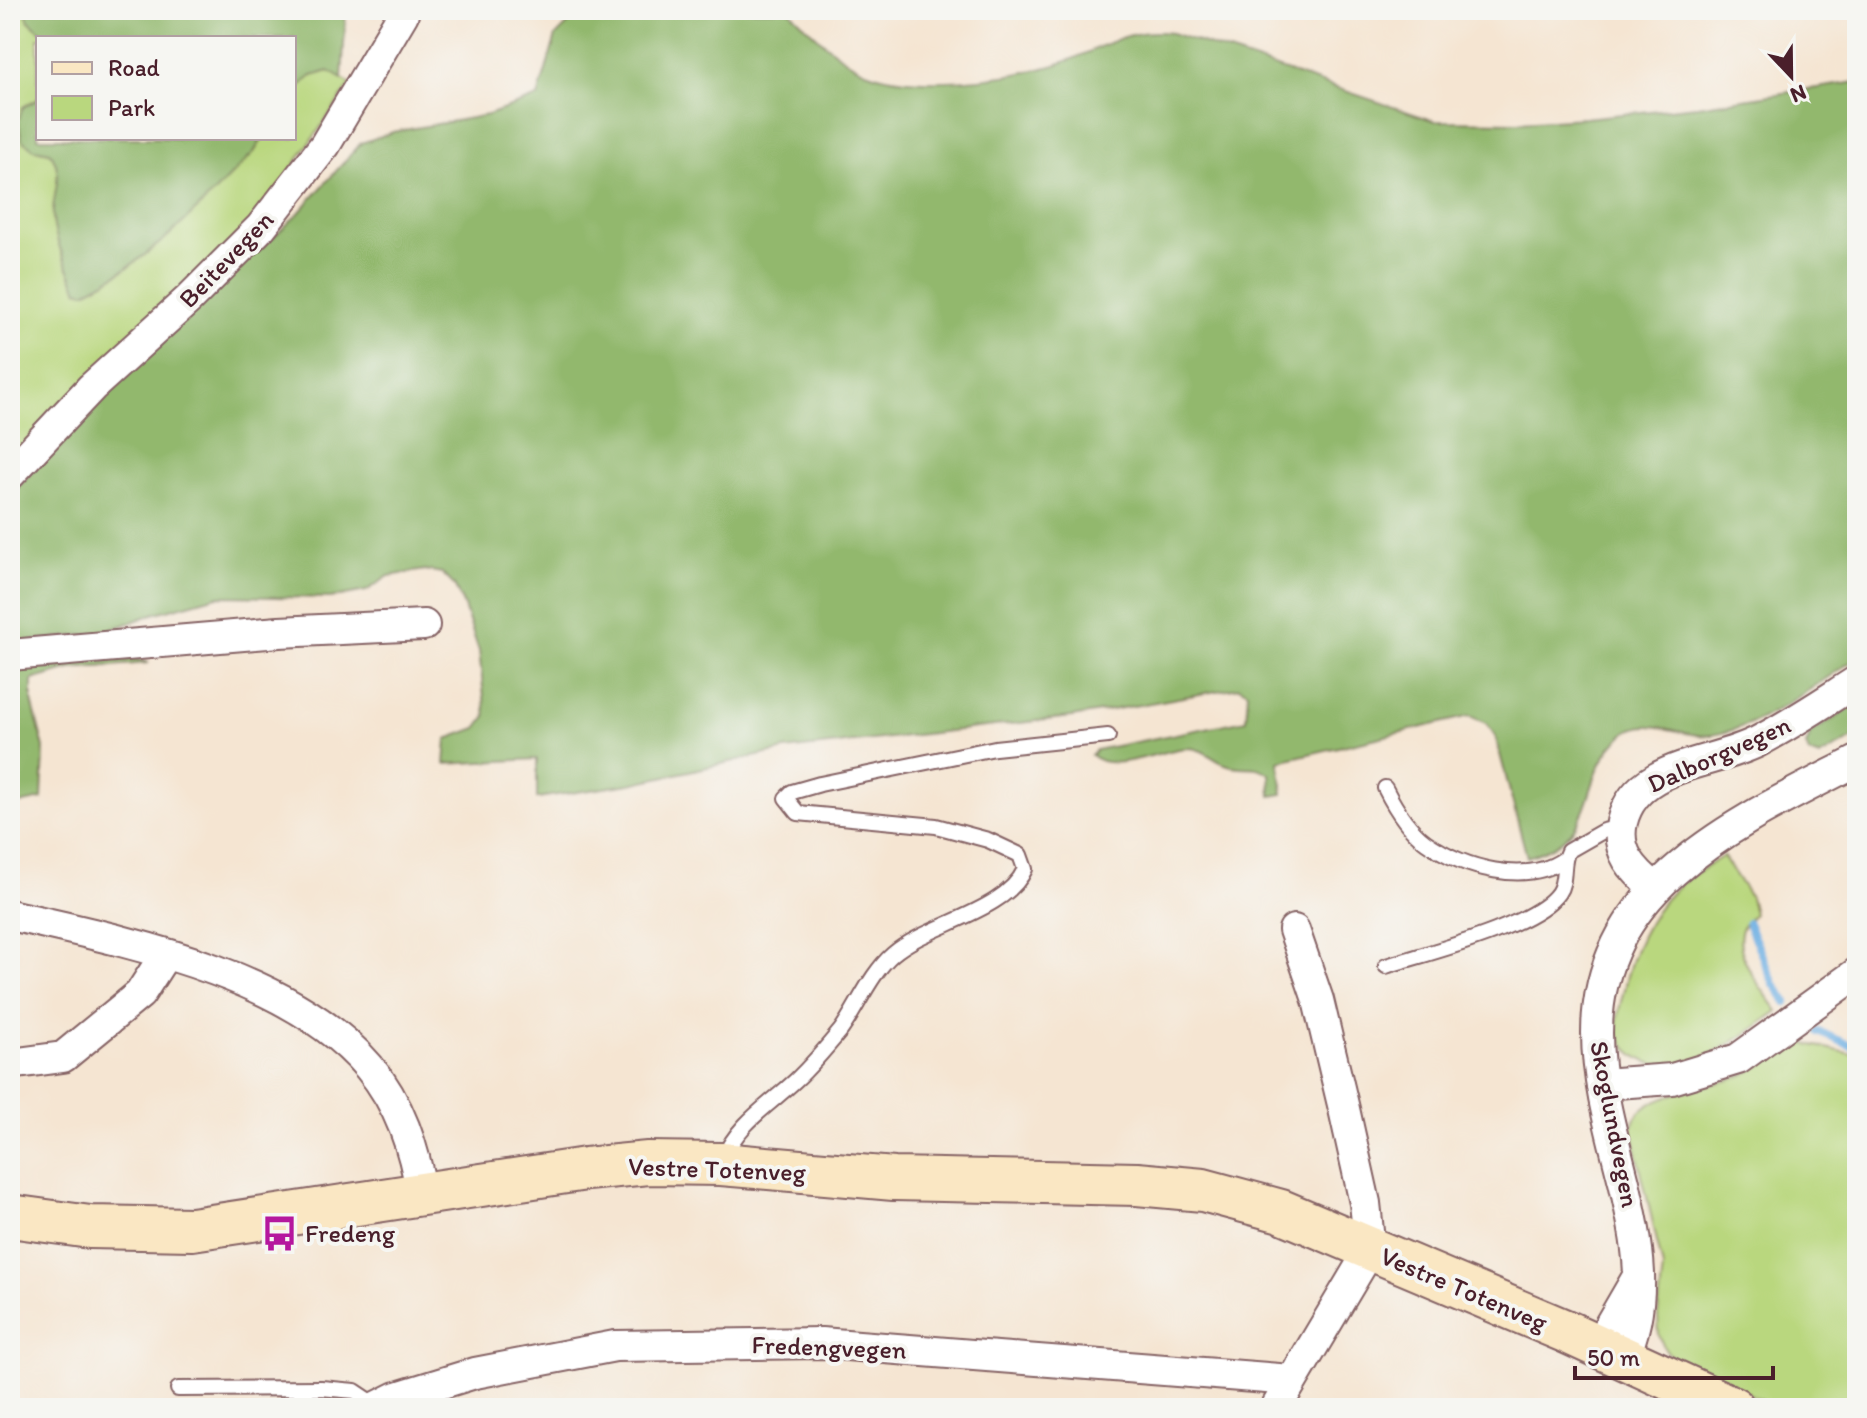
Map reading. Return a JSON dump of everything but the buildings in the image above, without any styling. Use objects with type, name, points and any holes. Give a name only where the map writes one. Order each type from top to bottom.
[{"type":"street","name":"Beitevegen","points":[[10,474],[92,387],[189,299],[261,227],[325,145],[403,14]]},
{"type":"street","points":[[10,655],[279,632],[424,625]]},
{"type":"street","name":"Dalborgvegen","points":[[1621,827],[1631,799],[1643,784],[1757,742],[1857,681]]},
{"type":"street","name":"Skoglundvegen","points":[[1610,1353],[1637,1278],[1635,1231],[1602,1084],[1597,1034],[1600,992],[1631,918],[1655,888],[1695,852],[1752,816],[1857,761]]},
{"type":"street","points":[[1621,827],[1624,854],[1630,866],[1655,888]]},
{"type":"street","points":[[10,915],[138,945],[266,993],[325,1028],[357,1055],[398,1112],[410,1138],[422,1195]]},
{"type":"street","name":"Vestre Totenveg","points":[[1294,930],[1318,1000],[1344,1109],[1365,1203],[1370,1250]]},
{"type":"street","points":[[10,1064],[63,1057],[140,994],[165,955]]},
{"type":"street","points":[[1602,1084],[1672,1079],[1738,1059],[1857,973]]},
{"type":"street","name":"Vestre Totenveg","points":[[10,1216],[90,1227],[154,1231],[192,1229],[586,1169],[648,1163],[721,1164],[894,1179],[1137,1184],[1203,1190],[1281,1211],[1733,1408]]},
{"type":"street","points":[[1276,1408],[1370,1250]]},
{"type":"street","name":"Fredengvegen","points":[[376,1407],[475,1373],[615,1346],[821,1343],[1292,1380]]},
{"type":"lane","points":[[721,1164],[739,1129],[819,1056],[890,957],[912,939],[998,898],[1013,886],[1025,869],[1020,855],[958,830],[798,813],[786,798],[792,792],[820,784],[995,748],[1108,736]]},
{"type":"lane","points":[[1385,788],[1396,811],[1426,842],[1460,858],[1524,874],[1547,871],[1583,841],[1621,827]]},
{"type":"lane","points":[[1386,966],[1503,927],[1540,909],[1558,893],[1565,876],[1564,859]]},
{"type":"lane","points":[[178,1389],[321,1388],[355,1391],[376,1407]]},
{"type":"green space","points":[[10,10],[25,10],[29,21],[47,36],[36,36],[36,100],[23,107],[34,149],[50,152],[55,160],[58,177],[53,210],[54,228],[78,290],[85,292],[132,264],[175,230],[254,152],[262,140],[296,140],[296,88],[312,76],[329,71],[351,84],[254,222],[10,459]]},
{"type":"green space","points":[[25,10],[346,10],[342,79],[329,71],[312,76],[296,89],[296,36],[47,36],[29,21]]},
{"type":"green space","points":[[582,10],[789,10],[855,66],[886,77],[934,81],[1012,75],[1071,60],[1124,37],[1154,32],[1172,33],[1435,121],[1518,122],[1585,118],[1697,106],[1857,82],[1857,658],[1788,704],[1731,730],[1701,735],[1643,726],[1623,735],[1608,751],[1580,819],[1569,834],[1552,847],[1527,857],[1495,735],[1486,723],[1470,716],[1279,761],[1283,794],[1271,796],[1270,774],[1259,769],[1228,765],[1194,749],[1177,749],[1124,762],[1101,760],[1091,755],[1096,750],[1246,720],[1248,692],[1239,687],[1072,717],[785,750],[630,784],[537,798],[537,759],[445,764],[447,739],[477,728],[486,716],[479,651],[454,585],[442,573],[425,570],[389,576],[366,591],[330,598],[217,596],[153,614],[102,633],[10,643],[10,495],[115,384],[297,215],[361,143],[393,132],[488,115],[538,97],[556,36]]},
{"type":"green space","points":[[36,100],[36,140],[262,140],[254,152],[176,230],[132,264],[85,292],[78,290],[54,228],[55,160],[50,152],[34,149],[22,140],[18,121],[23,107]]},
{"type":"green space","points":[[137,659],[149,663],[70,669],[32,680],[32,701],[44,748],[42,799],[10,806],[10,666]]},
{"type":"green space","points":[[1857,704],[1857,736],[1819,757],[1809,753],[1806,745],[1811,733]]},
{"type":"green space","points":[[1723,856],[1750,897],[1754,914],[1744,924],[1740,936],[1741,949],[1753,976],[1778,1011],[1707,1056],[1666,1065],[1647,1062],[1628,1049],[1617,1028],[1631,962],[1648,924],[1664,901],[1684,881]]},
{"type":"green space","points":[[1799,1042],[1857,1055],[1857,1408],[1780,1408],[1675,1360],[1664,1348],[1659,1335],[1663,1268],[1632,1131],[1635,1118],[1658,1100],[1738,1077]]},
{"type":"waterway","points":[[1748,923],[1774,984],[1787,1002]]},
{"type":"waterway","points":[[1819,1032],[1857,1048]]},
{"type":"place","name":"Fredeng","points":[[279,1233]]}]
